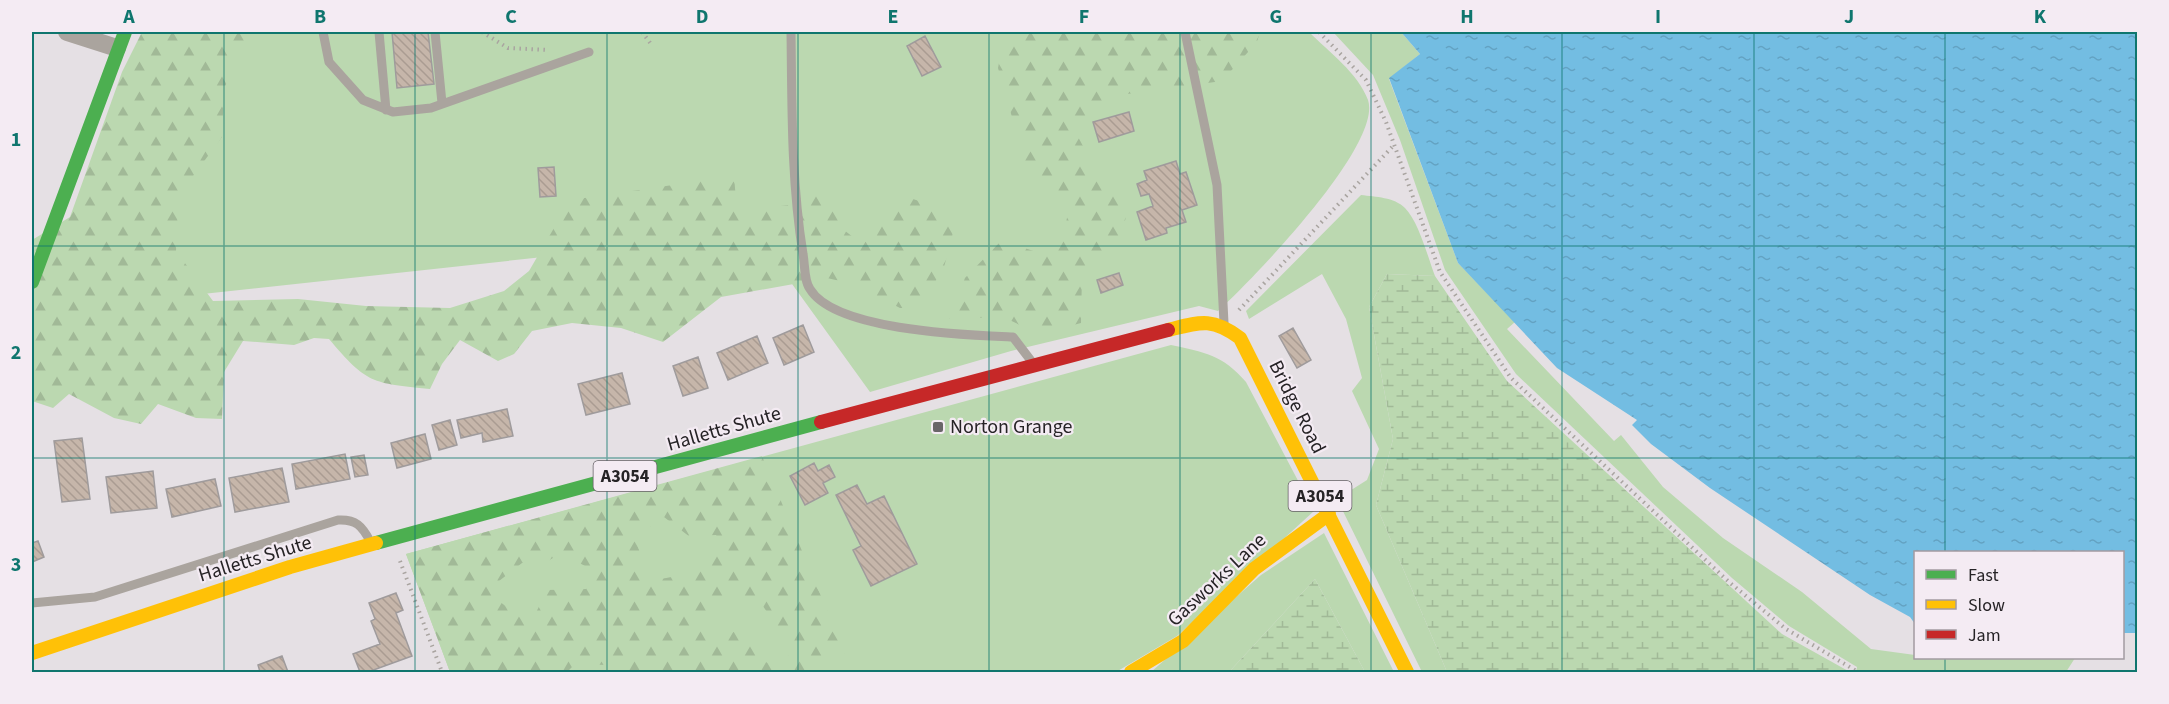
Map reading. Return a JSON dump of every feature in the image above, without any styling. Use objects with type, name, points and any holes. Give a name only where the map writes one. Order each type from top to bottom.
[{"type":"main road","points":[[32,282],[117,48],[125,32]]},
{"type":"main road","name":"Halletts Shute","points":[[32,649],[290,567],[1034,365],[1203,321],[1224,326]]},
{"type":"main road","name":"Bridge Road","points":[[1224,326],[1240,338],[1407,672]]},
{"type":"main road","name":"Gasworks Lane","points":[[1131,672],[1183,641],[1254,569],[1329,514]]},
{"type":"street","points":[[67,32],[117,48]]},
{"type":"lane","points":[[323,32],[329,62],[363,100],[393,112],[442,104],[589,52]]},
{"type":"lane","points":[[379,32],[386,110]]},
{"type":"lane","points":[[435,32],[442,104]]},
{"type":"lane","points":[[791,32],[794,201],[809,289],[826,305],[877,323],[926,333],[1013,337],[1034,365]]},
{"type":"lane","points":[[1185,32],[1216,185],[1224,326]]},
{"type":"lane","points":[[32,603],[95,597],[338,520],[357,523],[372,545]]},
{"type":"path","points":[[483,32],[508,48],[554,50]]},
{"type":"path","points":[[642,32],[651,44]]},
{"type":"path","points":[[1319,32],[1366,80],[1394,144],[1440,272],[1512,378],[1729,582],[1786,629],[1858,672]]},
{"type":"path","points":[[1224,326],[1394,144]]},
{"type":"path","points":[[393,540],[442,672]]},
{"type":"green space","points":[[142,32],[1309,32],[1342,63],[1363,90],[1368,100],[1367,121],[1356,148],[1311,211],[1258,271],[1218,311],[1199,306],[1011,351],[870,392],[756,234],[119,303]]},
{"type":"green space","points":[[142,32],[250,32],[224,89],[222,137],[179,195],[176,251],[213,301],[298,299],[366,306],[450,308],[504,291],[529,271],[561,216],[564,201],[734,176],[737,212],[788,205],[818,186],[840,208],[844,230],[863,245],[883,219],[913,199],[946,210],[954,229],[943,271],[916,308],[900,308],[853,284],[827,278],[721,297],[663,342],[621,328],[572,323],[532,331],[514,354],[498,361],[460,340],[442,364],[430,389],[395,385],[372,379],[353,365],[329,339],[314,338],[294,345],[243,341],[224,372],[222,419],[196,418],[158,404],[141,424],[114,418],[69,394],[53,408],[32,401],[32,240],[70,217],[122,72]]},
{"type":"green space","points":[[1005,32],[1260,32],[1257,42],[1222,81],[1120,95],[1087,114],[1077,135],[1097,172],[1116,185],[1126,217],[1117,249],[1082,273],[1081,323],[1039,334],[1003,317],[949,319],[965,278],[1002,240],[1042,254],[1064,232],[1071,199],[1048,184],[1025,163],[998,68]]},
{"type":"green space","points":[[1333,32],[1401,32],[1420,54],[1389,79],[1458,263],[1515,322],[1507,329],[1614,441],[1621,435],[1663,487],[1723,538],[1802,592],[1871,649],[1914,655],[1914,659],[2074,659],[2066,672],[1856,672],[1857,667],[1789,626],[1732,578],[1516,374],[1445,270],[1400,140],[1373,75]]},
{"type":"green space","points":[[1361,195],[1390,200],[1405,208],[1419,231],[1435,276],[1387,274],[1369,307],[1393,439],[1376,505],[1447,672],[1422,672],[1337,499],[1367,480],[1379,449],[1352,391],[1362,378],[1346,319],[1322,274],[1249,319],[1246,311]]},
{"type":"green space","points":[[1387,274],[1435,276],[1507,381],[1782,634],[1850,672],[1447,672],[1376,505],[1393,439],[1369,307]]},
{"type":"green space","points":[[1171,345],[1221,360],[1246,382],[1314,511],[1177,636],[1116,672],[450,672],[406,554]]},
{"type":"green space","points":[[762,456],[845,653],[800,672],[613,672],[608,665],[575,664],[567,672],[450,672],[406,554]],"holes":[[[664,517],[690,537],[716,535],[720,544],[705,561],[689,571],[671,577],[649,580],[635,538]],[[561,553],[585,566],[591,578],[586,589],[547,590],[530,625],[495,598],[499,581],[522,563],[543,564]],[[758,599],[793,649],[784,661],[767,663],[744,627],[721,638],[699,621],[720,601]]]},
{"type":"green space","points":[[1324,533],[1394,672],[1365,672],[1315,579],[1229,672],[1151,672],[1261,575]]},
{"type":"green space","points":[[1315,579],[1365,672],[1229,672]]},
{"type":"water","points":[[1401,32],[2137,32],[2137,633],[2124,633],[2124,551],[1914,551],[1914,623],[1910,617],[1870,595],[1710,488],[1651,444],[1632,425],[1637,420],[1557,368],[1458,263],[1389,78],[1420,54]]},
{"type":"building","points":[[392,32],[428,32],[434,84],[397,88]]},
{"type":"building","points":[[925,36],[941,67],[922,76],[907,46]]},
{"type":"building","points":[[1129,112],[1134,131],[1099,142],[1093,122]]},
{"type":"building","points":[[1176,161],[1180,174],[1186,172],[1197,205],[1182,210],[1186,222],[1166,228],[1167,233],[1146,240],[1137,212],[1153,206],[1149,194],[1141,196],[1137,184],[1147,180],[1144,171]]},
{"type":"building","points":[[554,167],[556,196],[540,197],[538,168]]},
{"type":"building","points":[[1119,273],[1123,285],[1101,293],[1097,280]]},
{"type":"building","points":[[803,325],[814,352],[784,365],[773,338]]},
{"type":"building","points":[[1293,328],[1311,360],[1297,368],[1279,336]]},
{"type":"building","points":[[757,336],[768,363],[728,380],[717,353]]},
{"type":"building","points":[[698,357],[708,388],[683,396],[673,366]]},
{"type":"building","points":[[622,373],[630,404],[586,415],[578,384]]},
{"type":"building","points":[[507,409],[513,436],[483,442],[482,433],[461,438],[457,420]]},
{"type":"building","points":[[450,420],[457,445],[439,450],[432,425]]},
{"type":"building","points":[[425,434],[431,459],[397,468],[391,443]]},
{"type":"building","points":[[82,438],[90,499],[62,502],[54,441]]},
{"type":"building","points":[[345,454],[350,479],[296,489],[292,464]]},
{"type":"building","points":[[364,455],[368,475],[355,477],[351,457]]},
{"type":"building","points":[[814,463],[818,471],[829,465],[835,477],[823,483],[828,493],[805,505],[790,476]]},
{"type":"building","points":[[282,468],[289,502],[235,512],[229,478]]},
{"type":"building","points":[[153,471],[157,508],[111,513],[106,477]]},
{"type":"building","points":[[215,479],[221,506],[172,517],[166,489]]},
{"type":"building","points":[[857,485],[867,504],[884,496],[917,564],[871,586],[853,550],[861,546],[836,495]]},
{"type":"building","points":[[38,541],[44,557],[32,562],[32,543]]},
{"type":"building","points":[[396,593],[403,610],[396,613],[412,656],[368,672],[360,672],[353,654],[380,644],[371,621],[375,619],[369,603]]},
{"type":"building","points":[[282,656],[288,672],[260,672],[258,665]]},
{"type":"traffic: fast","points":[[32,282],[125,32]]},
{"type":"traffic: fast","points":[[376,543],[821,422]]},
{"type":"traffic: slow","points":[[1168,330],[1206,323],[1221,327],[1240,338],[1407,672]]},
{"type":"traffic: slow","points":[[1131,672],[1183,641],[1254,569],[1329,514]]},
{"type":"traffic: slow","points":[[32,653],[290,567],[376,543]]},
{"type":"traffic: jam","points":[[821,422],[1168,330]]},
{"type":"place","name":"Norton Grange","points":[[938,427]]}]
